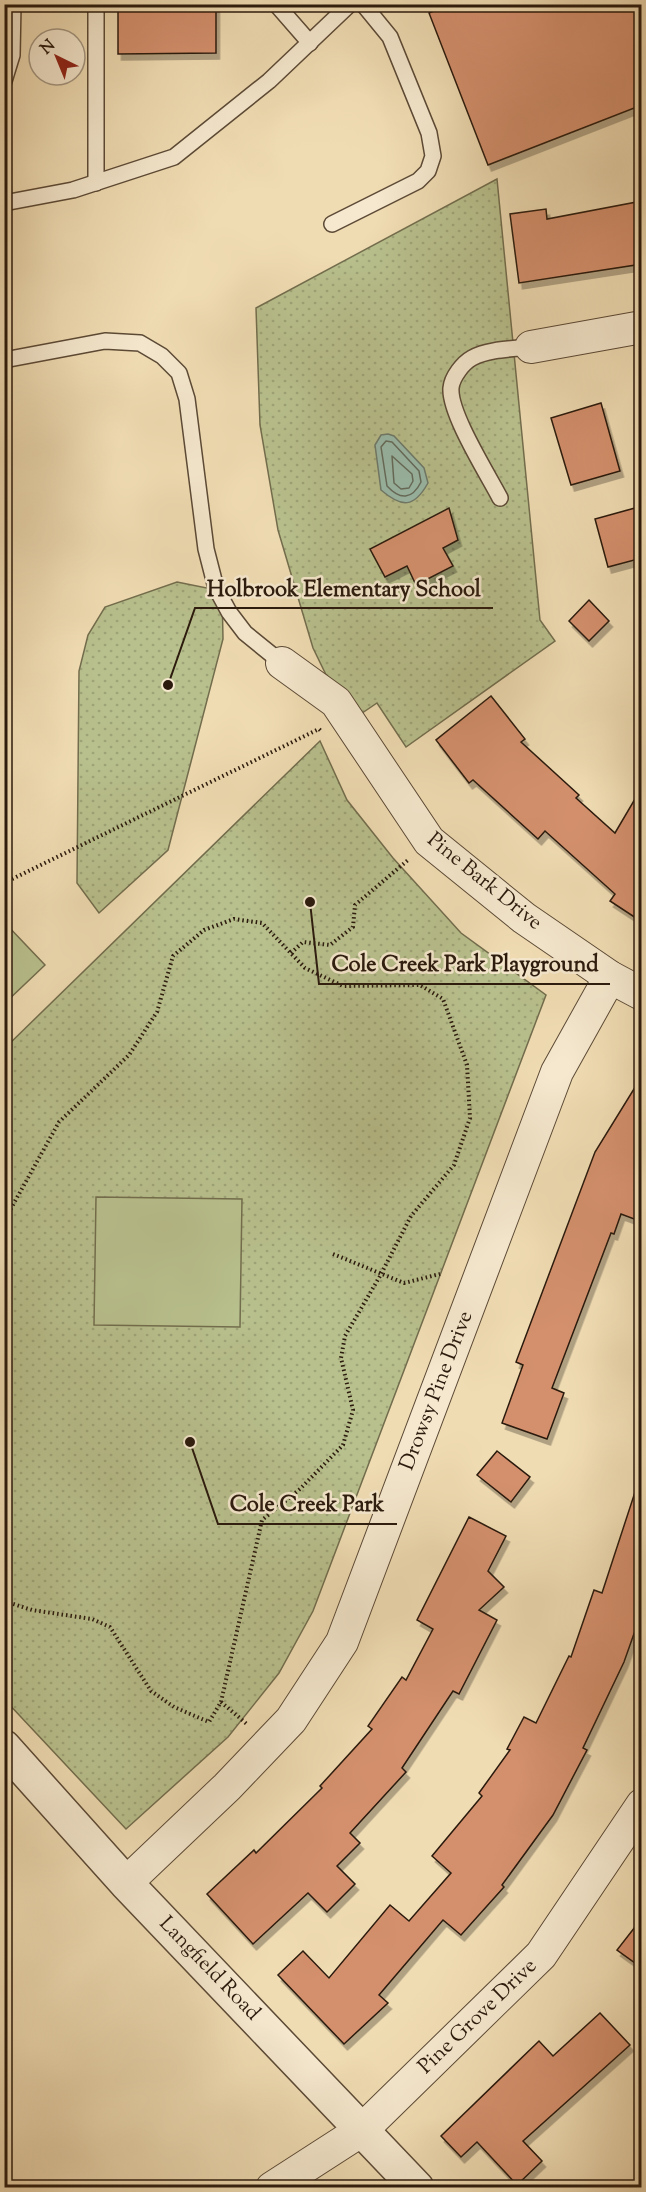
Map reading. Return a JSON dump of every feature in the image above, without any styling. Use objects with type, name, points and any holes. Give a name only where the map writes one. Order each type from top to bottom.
[{"type":"street","points":[[531,346],[642,327]]},
{"type":"street","name":"Pine Bark Drive","points":[[282,663],[336,702],[429,841],[524,918],[609,977],[642,994]]},
{"type":"street","name":"Drowsy Pine Drive","points":[[126,1883],[227,1787],[291,1720],[342,1642],[556,1072],[609,977]]},
{"type":"street","name":"Langfield Road","points":[[4,1747],[126,1883],[417,2187]]},
{"type":"street","name":"Pine Grove Drive","points":[[272,2187],[362,2130],[541,1955],[642,1805]]},
{"type":"lane","points":[[4,81],[12,55],[13,4]]},
{"type":"lane","points":[[96,4],[96,183]]},
{"type":"lane","points":[[276,4],[309,43]]},
{"type":"lane","points":[[4,203],[73,190],[174,157],[269,81],[350,4]]},
{"type":"lane","points":[[332,224],[418,182],[428,171],[433,156],[429,133],[390,37],[363,4]]},
{"type":"lane","points":[[4,360],[105,341],[141,343],[162,356],[179,373],[187,399],[206,549],[216,588],[229,612],[245,633],[282,663]]},
{"type":"lane","points":[[500,498],[455,412],[451,388],[454,377],[469,360],[479,355],[531,346]]},
{"type":"path","points":[[4,883],[319,729],[325,737]]},
{"type":"path","points":[[291,953],[303,942],[330,945],[353,927],[355,905],[429,841]]},
{"type":"path","points":[[4,1221],[59,1122],[129,1055],[157,1012],[173,956],[204,930],[234,919],[262,923],[305,968],[343,986],[420,985],[443,999],[467,1065],[470,1118],[454,1165],[411,1216],[345,1336],[340,1359],[353,1410],[344,1445],[300,1489],[262,1520],[221,1702],[209,1722],[174,1707],[151,1691],[110,1627],[92,1619],[32,1610],[4,1600]]},
{"type":"path","points":[[333,1254],[380,1276],[405,1283],[440,1274]]},
{"type":"green space","points":[[497,179],[540,620],[555,641],[406,747],[377,703],[349,722],[313,648],[278,530],[260,425],[256,308]]},
{"type":"green space","points":[[177,582],[222,591],[223,639],[168,850],[99,913],[77,883],[79,671],[88,635],[105,607]]},
{"type":"green space","points":[[320,741],[347,800],[393,858],[461,933],[546,995],[313,1611],[279,1673],[228,1737],[126,1829],[5,1700],[5,1048]]},
{"type":"green space","points":[[4,923],[45,965],[5,1003]]},
{"type":"green space","points":[[96,1197],[242,1199],[240,1327],[94,1325]]},
{"type":"water","points":[[381,435],[394,436],[424,468],[428,483],[418,497],[407,503],[395,500],[381,490],[375,445]]},
{"type":"building","points":[[118,4],[216,4],[216,53],[118,54]]},
{"type":"building","points":[[450,4],[642,4],[642,105],[488,165],[429,13]]},
{"type":"building","points":[[642,201],[642,264],[519,283],[510,214],[546,209],[547,219]]},
{"type":"building","points":[[601,403],[620,471],[571,485],[551,418]]},
{"type":"building","points":[[449,508],[458,540],[443,548],[453,566],[416,585],[407,566],[385,577],[370,549]]},
{"type":"building","points":[[635,508],[642,531],[642,558],[608,567],[595,519]]},
{"type":"building","points":[[589,600],[609,621],[589,641],[569,621]]},
{"type":"building","points":[[491,696],[525,739],[521,742],[579,795],[576,798],[615,833],[642,787],[642,922],[610,901],[615,894],[545,831],[538,839],[473,780],[469,783],[436,740]]},
{"type":"building","points":[[642,1076],[642,1222],[621,1214],[614,1234],[611,1233],[552,1388],[564,1393],[547,1439],[502,1423],[523,1365],[516,1362],[595,1152]]},
{"type":"building","points":[[497,1451],[530,1477],[511,1502],[477,1475]]},
{"type":"building","points":[[637,1486],[642,1487],[642,1611],[624,1662],[583,1748],[587,1750],[553,1815],[502,1885],[504,1887],[461,1935],[443,1920],[379,1995],[388,2003],[344,2044],[278,1975],[303,1951],[329,1978],[390,1905],[409,1921],[451,1873],[432,1856],[482,1796],[479,1793],[510,1750],[507,1749],[524,1717],[536,1723],[569,1656],[571,1657],[594,1590],[602,1593]]},
{"type":"building","points":[[469,1517],[506,1536],[488,1571],[504,1587],[479,1610],[497,1620],[459,1694],[453,1691],[402,1768],[406,1772],[350,1833],[360,1843],[337,1866],[355,1884],[327,1912],[308,1893],[253,1944],[207,1894],[254,1850],[256,1853],[322,1788],[320,1786],[372,1729],[368,1726],[402,1677],[406,1680],[433,1629],[417,1620]]},
{"type":"building","points":[[642,1918],[642,1968],[617,1950]]},
{"type":"building","points":[[600,2013],[630,2045],[523,2141],[542,2161],[517,2185],[477,2142],[461,2157],[441,2136],[539,2041],[553,2056]]},
{"type":"place","name":"Holbrook Elementary School","points":[[168,685]]},
{"type":"place","name":"Cole Creek Park Playground","points":[[310,902]]},
{"type":"place","name":"Cole Creek Park","points":[[190,1442]]}]
